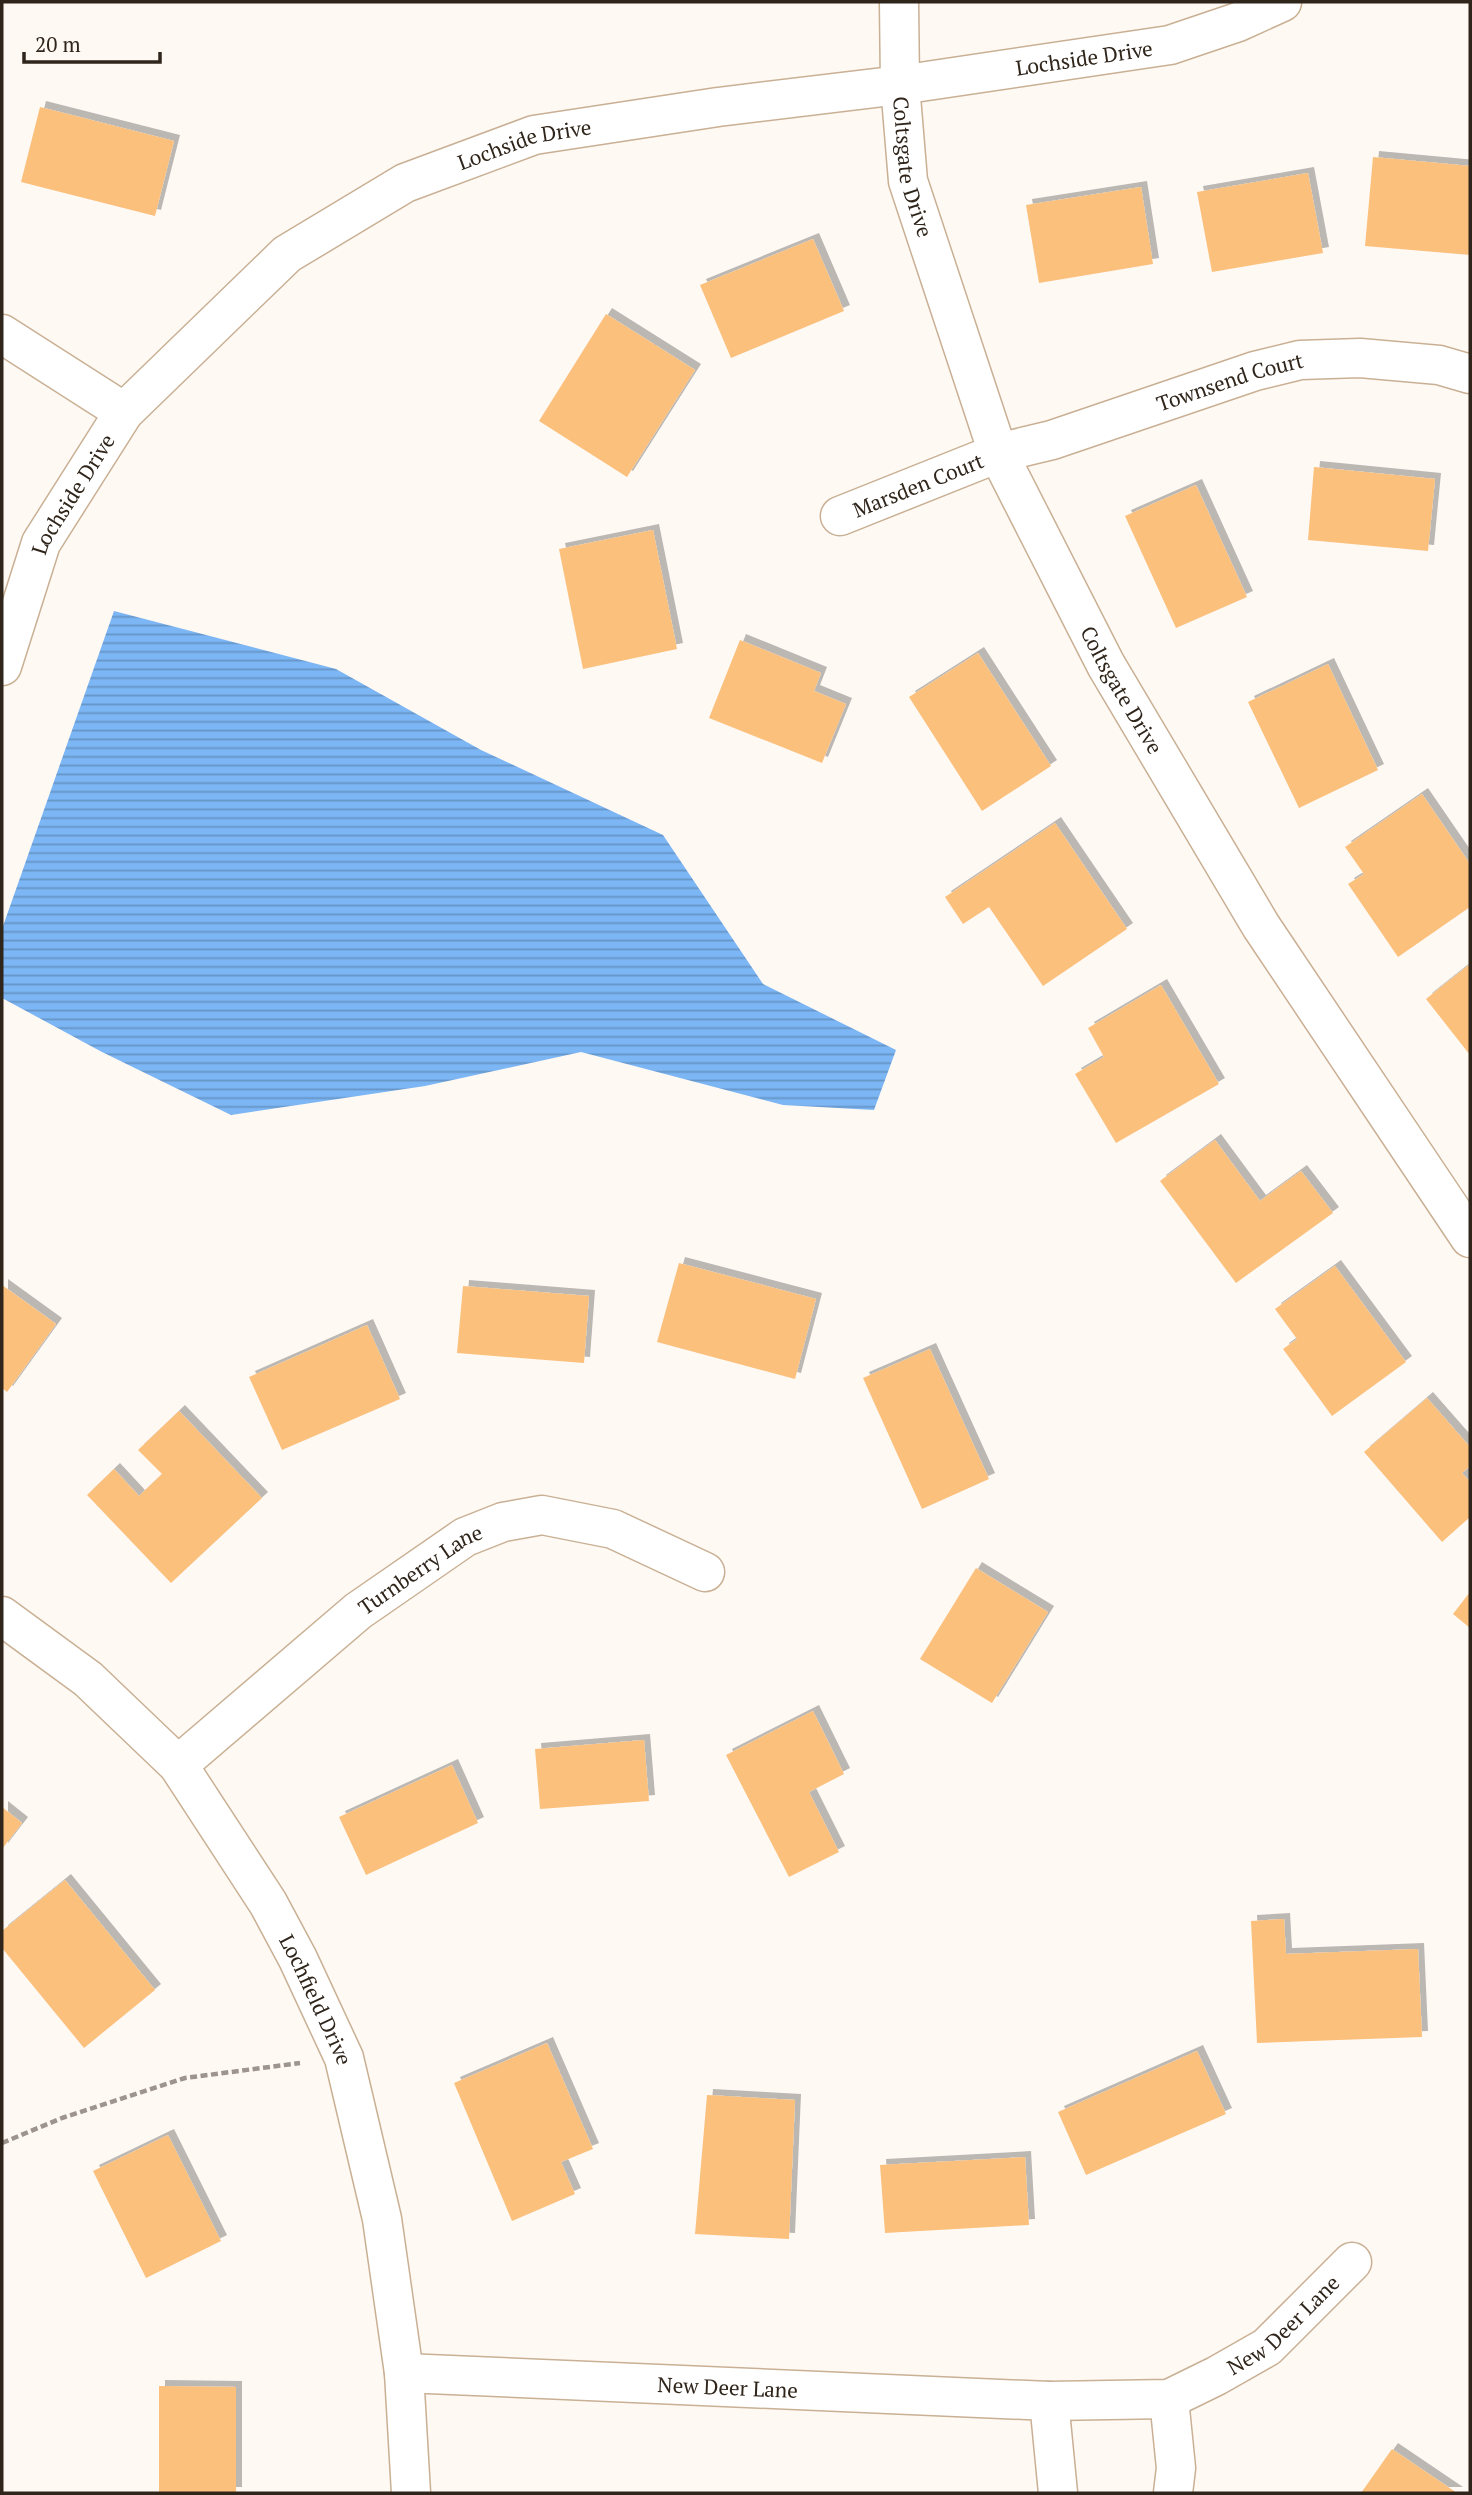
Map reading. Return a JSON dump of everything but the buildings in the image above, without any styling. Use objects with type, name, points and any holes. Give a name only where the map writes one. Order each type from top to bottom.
[{"type":"street","name":"Coltsgate Drive","points":[[899,2],[900,85],[908,181],[998,453],[1105,665],[1254,914],[1470,1238]]},
{"type":"street","name":"Lochside Drive","points":[[2,666],[41,542],[124,412],[287,254],[405,183],[534,135],[1170,45],[1238,22],[1282,2]]},
{"type":"street","points":[[2,334],[124,412]]},
{"type":"street","name":"Townsend Court","points":[[998,453],[1052,440],[1255,371],[1300,360],[1373,359],[1439,365],[1470,374]]},
{"type":"street","name":"Marsden Court","points":[[840,516],[998,453]]},
{"type":"street","name":"Turnberry Lane","points":[[178,1765],[358,1611],[464,1537],[503,1522],[541,1515],[613,1529],[705,1572]]},
{"type":"street","name":"Lochfield Drive","points":[[2,1616],[88,1679],[178,1765],[268,1903],[298,1959],[344,2058],[382,2219],[404,2374],[411,2493]]},
{"type":"street","name":"New Deer Lane","points":[[404,2374],[1049,2401],[1169,2399],[1267,2347],[1352,2262]]},
{"type":"street","points":[[1169,2399],[1176,2469],[1173,2493]]},
{"type":"street","points":[[1049,2401],[1058,2493]]},
{"type":"path","points":[[2,2143],[62,2118],[185,2078],[344,2058]]},
{"type":"water","points":[[114,611],[336,669],[481,750],[663,835],[763,984],[896,1050],[874,1110],[783,1105],[581,1052],[425,1086],[231,1115],[102,1052],[2,998],[2,929]]}]
